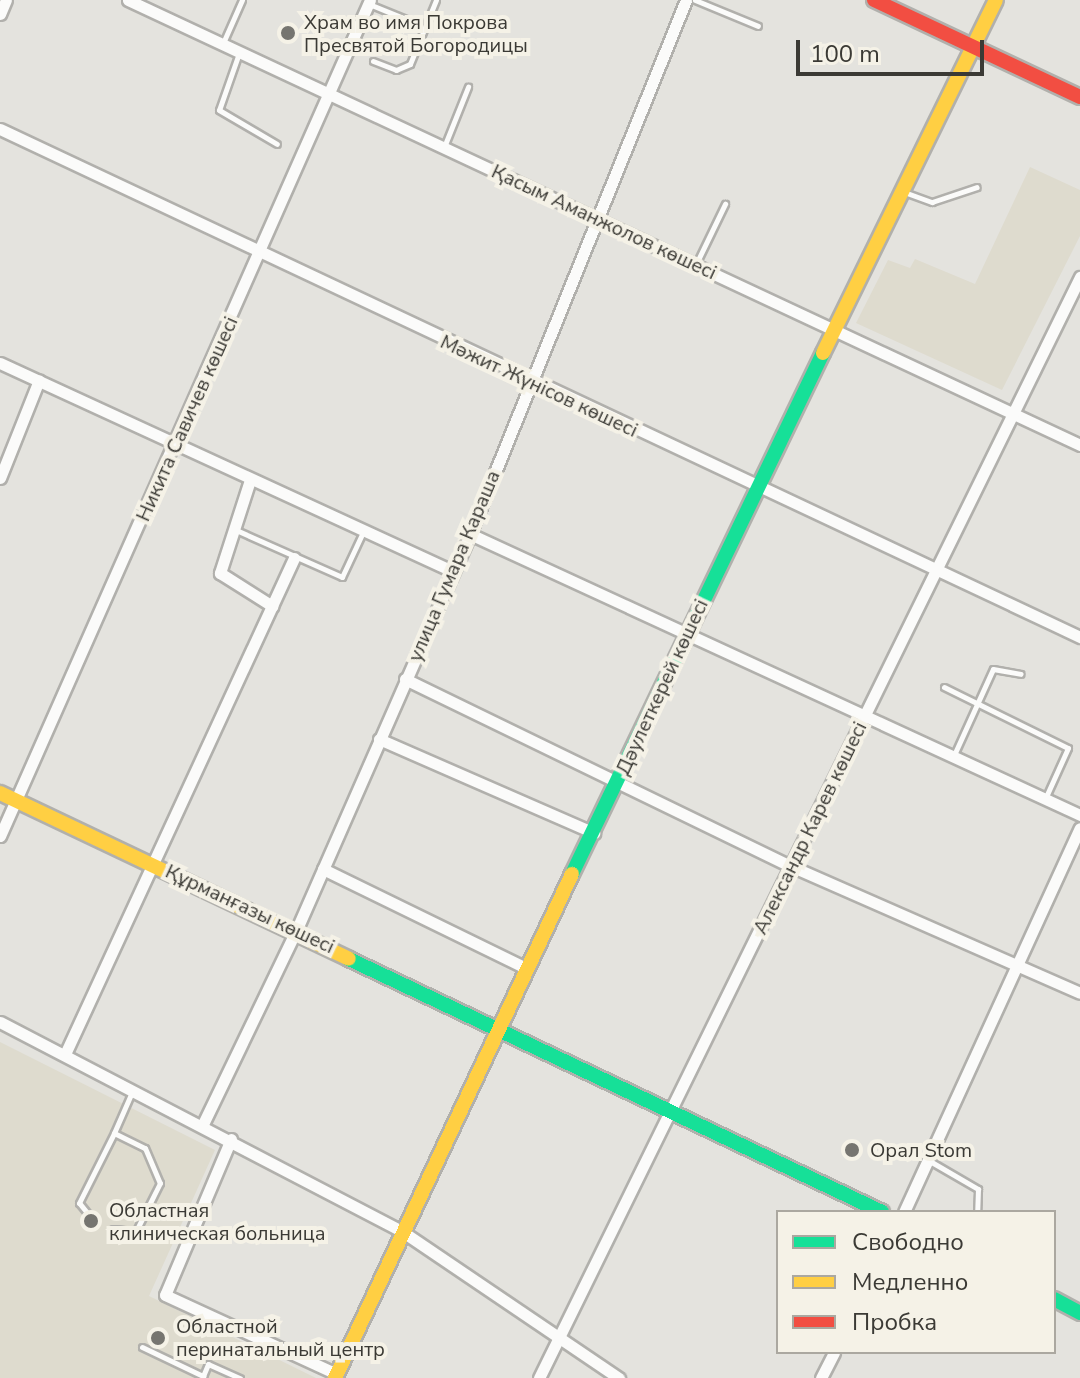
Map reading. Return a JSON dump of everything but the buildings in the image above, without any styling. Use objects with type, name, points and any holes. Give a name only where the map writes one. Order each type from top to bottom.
[{"type":"street","points":[[0,13],[6,0]]},
{"type":"street","name":"Қасым Аманжолов көшесі","points":[[128,0],[1080,445]]},
{"type":"street","name":"улица Гумара Караша","points":[[203,1124],[296,931],[451,570],[470,534],[686,0]]},
{"type":"street","points":[[874,0],[1080,97]]},
{"type":"street","name":"Дәулеткерей көшесі","points":[[336,1376],[685,634],[996,0]]},
{"type":"street","name":"Никита Савичев көшесі","points":[[0,836],[178,442],[369,2]]},
{"type":"street","name":"Мәжит Жүнісов көшесі","points":[[0,129],[258,255],[1080,637]]},
{"type":"street","name":"Александр Карев көшесі","points":[[539,1378],[793,867],[1011,413],[1078,284]]},
{"type":"street","points":[[0,363],[178,442],[250,480],[451,570]]},
{"type":"street","points":[[0,478],[39,380]]},
{"type":"street","points":[[250,480],[230,527],[220,573],[272,606]]},
{"type":"street","points":[[470,534],[685,634],[866,712],[953,757],[1080,815]]},
{"type":"street","points":[[66,1052],[294,558]]},
{"type":"street","points":[[405,679],[793,867],[1080,993]]},
{"type":"street","points":[[379,739],[594,833]]},
{"type":"street","name":"Құрманғазы көшесі","points":[[0,793],[500,1027],[878,1210]]},
{"type":"street","points":[[905,1210],[1080,828]]},
{"type":"street","points":[[323,869],[528,969]]},
{"type":"street","points":[[0,1022],[66,1052],[403,1232],[556,1342],[619,1378]]},
{"type":"street","points":[[231,1139],[165,1295],[336,1376]]},
{"type":"street","points":[[1056,1300],[1080,1313]]},
{"type":"street","points":[[821,1378],[833,1354]]},
{"type":"lane","points":[[222,44],[242,0]]},
{"type":"lane","points":[[373,61],[396,70],[410,64],[436,0]]},
{"type":"lane","points":[[695,0],[758,26]]},
{"type":"lane","points":[[369,2],[408,20]]},
{"type":"lane","points":[[239,52],[218,103],[221,115],[277,144]]},
{"type":"lane","points":[[444,148],[468,87]]},
{"type":"lane","points":[[903,192],[932,202],[977,187]]},
{"type":"lane","points":[[696,265],[725,204]]},
{"type":"lane","points":[[230,527],[342,577],[363,531]]},
{"type":"lane","points":[[953,757],[993,669],[1021,674]]},
{"type":"lane","points":[[944,687],[1068,748],[1045,800]]},
{"type":"lane","points":[[93,1220],[79,1203],[134,1088]]},
{"type":"lane","points":[[113,1229],[136,1231],[160,1183],[145,1148],[114,1133]]},
{"type":"lane","points":[[927,1160],[978,1189],[977,1210]]},
{"type":"lane","points":[[142,1347],[203,1376],[208,1364],[240,1378]]},
{"type":"shaded area","points":[[1030,167],[1080,190],[1080,236],[1002,390],[856,323],[888,260],[910,268],[915,259],[975,284]]},
{"type":"shaded area","name":"Областная клиническая больница","points":[[0,1042],[215,1150],[149,1296],[316,1378],[0,1378]]},
{"type":"traffic: fast","points":[[572,874],[823,353]]},
{"type":"traffic: fast","points":[[349,959],[878,1210]]},
{"type":"traffic: fast","points":[[1056,1300],[1080,1313]]},
{"type":"traffic: slow","points":[[823,353],[996,0]]},
{"type":"traffic: slow","points":[[0,793],[349,959]]},
{"type":"traffic: slow","points":[[335,1378],[572,874]]},
{"type":"traffic: jam","points":[[874,0],[1080,97]]},
{"type":"place","name":"Храм во имя Покрова Пресвятой Богородицы","points":[[288,33]]},
{"type":"place","name":"Орал Stom","points":[[852,1150]]},
{"type":"place","name":"Областная клиническая больница","points":[[91,1221]]},
{"type":"place","name":"Областной перинатальный центр","points":[[158,1338]]}]
